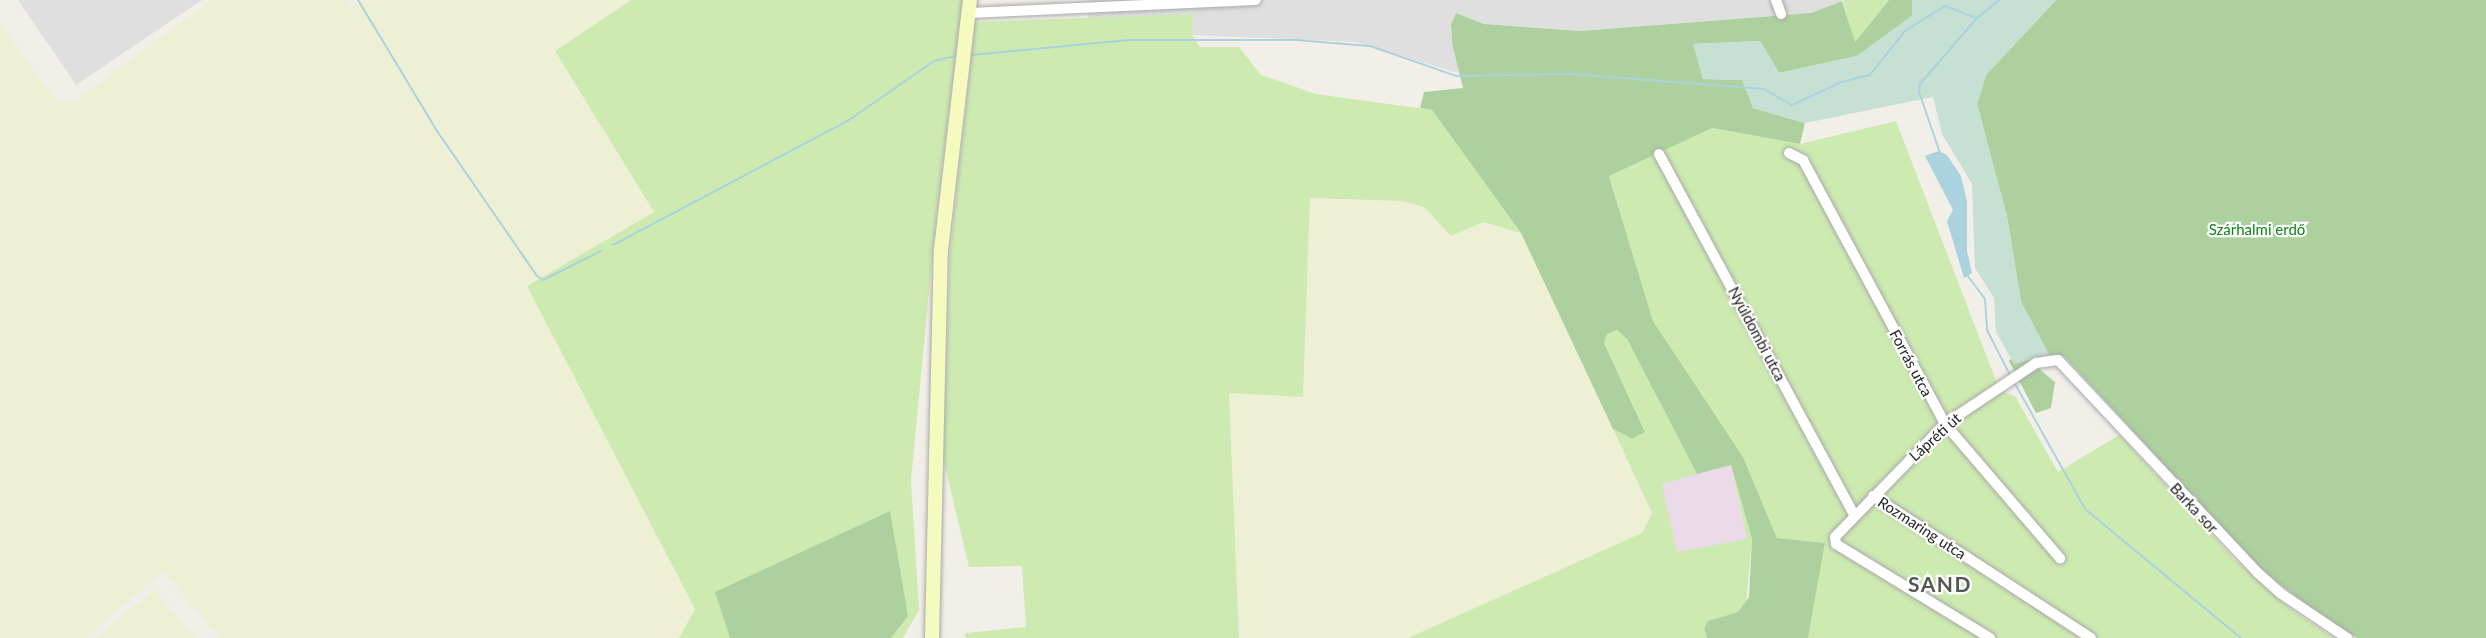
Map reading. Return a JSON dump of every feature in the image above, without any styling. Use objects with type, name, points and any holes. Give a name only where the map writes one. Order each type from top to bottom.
[{"type":"main road","points":[[932,638],[941,250],[969,6]]},
{"type":"street","points":[[969,6],[1256,0]]},
{"type":"street","points":[[1776,0],[1781,14]]},
{"type":"street","name":"Forrás utca","points":[[1789,153],[1803,160],[1945,424],[2060,558]]},
{"type":"street","name":"Nyúldombi utca","points":[[1659,154],[1854,515]]},
{"type":"street","name":"Lápréti út","points":[[1990,638],[1834,542],[1837,531],[1945,424],[2036,363],[2058,360]]},
{"type":"street","name":"Barka sor","points":[[2058,360],[2258,573],[2280,593],[2347,638]]},
{"type":"street","name":"Rozmaring utca","points":[[1873,496],[2091,638]]},
{"type":"shaded area","points":[[18,0],[202,0],[76,85]]},
{"type":"shaded area","points":[[1088,0],[1843,0],[1811,13],[1580,31],[1484,24],[1456,13],[1451,24],[1452,43],[1461,74],[1356,42],[1192,35],[1192,14],[1088,21]]},
{"type":"shaded area","points":[[1731,464],[1747,539],[1677,554],[1661,479]]},
{"type":"green space","points":[[211,0],[347,0],[352,5],[366,0],[631,0],[555,51],[654,212],[528,286],[695,609],[679,638],[219,638],[164,572],[85,638],[0,638],[0,23],[56,101],[75,101]]},
{"type":"green space","points":[[631,0],[963,0],[936,217],[911,481],[919,610],[903,638],[679,638],[695,609],[527,286],[654,212],[555,51]]},
{"type":"green space","points":[[1843,0],[1889,0],[1854,43]]},
{"type":"green space","points":[[1889,0],[1912,0],[1912,16],[1857,56],[1779,73],[1760,41],[1694,44],[1703,79],[1743,80],[1753,108],[1805,123],[1800,144],[1712,128],[1609,176],[1653,321],[1743,457],[1777,538],[1825,543],[1808,638],[1707,638],[1704,628],[1708,621],[1738,612],[1749,597],[1752,539],[1731,465],[1697,474],[1627,339],[1617,330],[1607,334],[1604,343],[1645,432],[1632,439],[1613,429],[1521,233],[1432,110],[1420,108],[1424,92],[1463,88],[1452,43],[1451,24],[1456,13],[1484,24],[1580,31],[1811,13],[1842,1],[1855,42]]},
{"type":"green space","points":[[1912,0],[2056,0],[1986,75],[1977,104],[2007,217],[2021,302],[2049,355],[2014,364],[1996,332],[1994,298],[1975,268],[1972,184],[1942,134],[1933,97],[1805,123],[1753,108],[1742,80],[1703,79],[1693,44],[1760,41],[1779,73],[1857,56],[1912,16]]},
{"type":"green space","name":"Szárhalmi erdő","points":[[2056,0],[2486,0],[2486,638],[2357,638],[2324,618],[2259,568],[2064,356],[2049,355],[2021,302],[2007,217],[1977,104],[1986,75]]},
{"type":"green space","points":[[1193,14],[1192,35],[1200,47],[1239,47],[1261,75],[1316,94],[1432,110],[1521,233],[1483,222],[1451,236],[1424,207],[1402,201],[1310,198],[1303,397],[1229,393],[1239,638],[966,638],[965,633],[1026,627],[1022,566],[969,567],[943,458],[950,252],[975,22]]},
{"type":"green space","points":[[1896,121],[2000,391],[2015,396],[2058,472],[2119,435],[2233,558],[2292,610],[2334,638],[1808,638],[1825,543],[1777,538],[1743,457],[1653,321],[1609,175],[1712,128],[1800,144]]},
{"type":"green space","points":[[1310,198],[1402,201],[1424,207],[1451,235],[1483,222],[1521,233],[1652,513],[1642,533],[1408,638],[1239,638],[1228,393],[1303,397]]},
{"type":"green space","points":[[1617,330],[1627,339],[1697,474],[1662,484],[1677,552],[1747,539],[1731,464],[1752,539],[1746,604],[1738,612],[1708,621],[1704,628],[1707,638],[1408,638],[1642,533],[1652,513],[1613,429],[1632,439],[1644,429],[1604,343],[1607,334]]},
{"type":"green space","points":[[2017,351],[2055,382],[2051,408],[2036,413],[2009,361]]},
{"type":"green space","points":[[890,511],[908,616],[891,638],[730,638],[715,592]]},
{"type":"green space","points":[[155,589],[195,638],[95,638]]},
{"type":"water","points":[[1939,151],[1947,155],[1961,176],[1967,202],[1967,251],[1972,273],[1964,278],[1947,221],[1953,210],[1925,156]]},
{"type":"waterway","points":[[358,0],[437,131],[537,276],[543,280],[601,251]]},
{"type":"waterway","points":[[1940,153],[1919,92],[1920,84],[1977,18],[1999,0]]},
{"type":"waterway","points":[[971,55],[1129,40],[1296,40],[1370,46],[1456,76],[1571,74],[1764,89],[1792,105],[1841,82],[1870,75],[1905,31],[1945,6],[1977,18]]},
{"type":"waterway","points":[[613,245],[849,120],[934,61],[956,56]]},
{"type":"waterway","points":[[1967,275],[1985,299],[1987,330],[2011,377]]},
{"type":"waterway","points":[[2014,382],[2085,509],[2241,638]]},
{"type":"district","name":"SAND","points":[[1940,584]]}]
